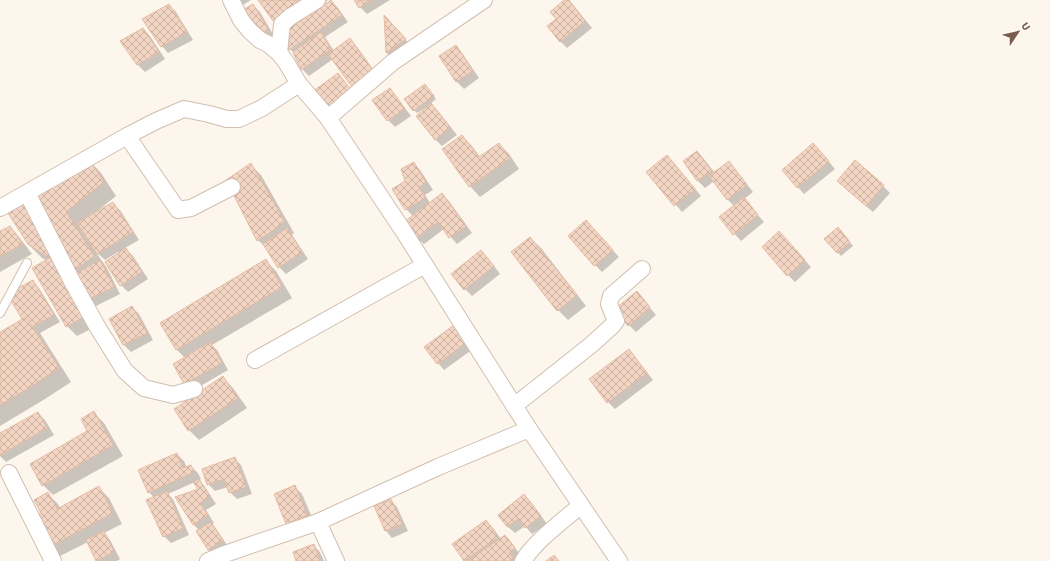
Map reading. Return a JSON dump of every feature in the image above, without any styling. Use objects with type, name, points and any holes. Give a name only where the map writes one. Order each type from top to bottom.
[{"type":"street","points":[[231,0],[241,20],[250,31],[279,54],[286,62],[299,84],[328,118],[425,265],[529,429],[619,561]]},
{"type":"street","points":[[279,54],[282,24],[290,17],[317,0]]},
{"type":"street","points":[[328,118],[393,62],[484,0]]},
{"type":"street","points":[[0,208],[127,136],[184,109],[227,119],[239,119],[262,108],[299,84]]},
{"type":"street","points":[[127,136],[178,210],[191,208],[232,187]]},
{"type":"street","points":[[27,193],[73,283],[98,328],[125,371],[144,388],[173,395],[194,389]]},
{"type":"street","points":[[255,360],[425,265]]},
{"type":"street","points":[[514,406],[613,326],[616,321],[609,304],[611,296],[642,268]]},
{"type":"street","points":[[218,559],[318,522],[529,429]]},
{"type":"street","points":[[9,473],[53,561]]},
{"type":"street","points":[[523,561],[530,551],[581,505]]},
{"type":"street","points":[[318,522],[336,561]]},
{"type":"lane","points":[[0,313],[27,263]]},
{"type":"building","points":[[258,0],[303,0],[273,21]]},
{"type":"building","points":[[331,0],[342,15],[289,50],[281,34]]},
{"type":"building","points":[[354,0],[372,0],[359,8]]},
{"type":"building","points":[[564,0],[569,0],[585,21],[560,42],[547,26],[556,19],[550,12]]},
{"type":"building","points":[[169,4],[187,32],[161,47],[142,19]]},
{"type":"building","points":[[253,4],[268,29],[257,37],[241,11]]},
{"type":"building","points":[[384,15],[406,39],[386,53]]},
{"type":"building","points":[[143,28],[159,52],[137,65],[120,41]]},
{"type":"building","points":[[321,32],[331,49],[301,70],[293,52]]},
{"type":"building","points":[[350,38],[375,73],[352,87],[328,54]]},
{"type":"building","points":[[456,45],[473,71],[456,82],[439,56]]},
{"type":"building","points":[[338,73],[352,91],[326,111],[312,92]]},
{"type":"building","points":[[425,84],[434,96],[413,111],[404,99]]},
{"type":"building","points":[[390,88],[405,109],[387,121],[372,100]]},
{"type":"building","points":[[431,103],[450,127],[435,140],[416,116]]},
{"type":"building","points":[[462,135],[479,157],[499,143],[510,158],[469,187],[442,149]]},
{"type":"building","points":[[813,143],[829,161],[797,188],[782,170]]},
{"type":"building","points":[[697,151],[712,171],[697,181],[683,161]]},
{"type":"building","points":[[667,155],[695,189],[674,206],[646,172]]},
{"type":"building","points":[[88,158],[104,182],[66,212],[94,256],[71,273],[28,244],[6,210]]},
{"type":"building","points":[[855,160],[884,185],[866,206],[837,181]]},
{"type":"building","points":[[729,161],[747,185],[727,200],[709,176]]},
{"type":"building","points":[[414,162],[426,183],[419,187],[425,198],[405,210],[392,189],[405,181],[401,169]]},
{"type":"building","points":[[251,163],[285,222],[257,241],[226,180]]},
{"type":"building","points":[[442,193],[466,226],[449,238],[438,222],[416,238],[404,222]]},
{"type":"building","points":[[744,197],[758,215],[733,235],[719,217]]},
{"type":"building","points":[[113,202],[133,232],[97,254],[77,223]]},
{"type":"building","points":[[586,220],[613,250],[594,266],[568,236]]},
{"type":"building","points":[[10,226],[23,244],[0,256],[0,231]]},
{"type":"building","points":[[838,227],[850,242],[837,253],[824,239]]},
{"type":"building","points":[[287,228],[302,252],[278,268],[263,244]]},
{"type":"building","points":[[779,231],[805,260],[787,276],[762,247]]},
{"type":"building","points":[[530,237],[577,295],[557,311],[511,252]]},
{"type":"building","points":[[126,248],[142,272],[120,286],[105,262]]},
{"type":"building","points":[[481,250],[494,266],[464,290],[451,274]]},
{"type":"building","points":[[53,256],[87,315],[66,327],[32,268]]},
{"type":"building","points":[[266,259],[282,287],[176,350],[160,323]]},
{"type":"building","points":[[100,260],[114,287],[86,300],[73,275]]},
{"type":"building","points":[[33,280],[54,315],[28,329],[7,294]]},
{"type":"building","points":[[637,291],[650,307],[628,326],[615,309]]},
{"type":"building","points":[[132,306],[147,333],[123,345],[109,319]]},
{"type":"building","points":[[26,317],[59,368],[0,405],[0,332]]},
{"type":"building","points":[[454,325],[467,342],[437,364],[424,347]]},
{"type":"building","points":[[210,342],[222,363],[184,384],[173,364]]},
{"type":"building","points":[[629,349],[647,373],[607,403],[589,379]]},
{"type":"building","points":[[223,376],[238,398],[188,431],[174,409]]},
{"type":"building","points":[[94,411],[113,445],[42,486],[30,464],[87,431],[81,419]]},
{"type":"building","points":[[38,412],[47,428],[0,455],[0,433]]},
{"type":"building","points":[[177,453],[183,468],[191,465],[194,472],[148,493],[138,470]]},
{"type":"building","points":[[235,457],[246,487],[229,493],[224,479],[207,485],[202,469]]},
{"type":"building","points":[[199,479],[210,496],[200,503],[208,515],[193,525],[175,497],[198,489],[193,482]]},
{"type":"building","points":[[295,485],[307,515],[286,524],[274,494]]},
{"type":"building","points":[[99,486],[113,513],[49,547],[33,516],[41,513],[34,500],[48,492],[57,509]]},
{"type":"building","points":[[167,491],[183,528],[163,537],[146,500]]},
{"type":"building","points":[[524,494],[541,516],[525,528],[518,519],[507,527],[498,515]]},
{"type":"building","points":[[391,499],[402,524],[385,531],[374,506]]},
{"type":"building","points":[[486,520],[498,537],[464,561],[452,544]]},
{"type":"building","points":[[211,522],[223,540],[208,550],[196,531]]},
{"type":"building","points":[[104,531],[114,552],[96,561],[86,540]]},
{"type":"building","points":[[505,535],[515,548],[509,552],[513,558],[509,561],[468,561]]},
{"type":"building","points":[[314,544],[320,561],[296,561],[293,552]]},
{"type":"building","points":[[554,555],[559,561],[546,561]]}]
